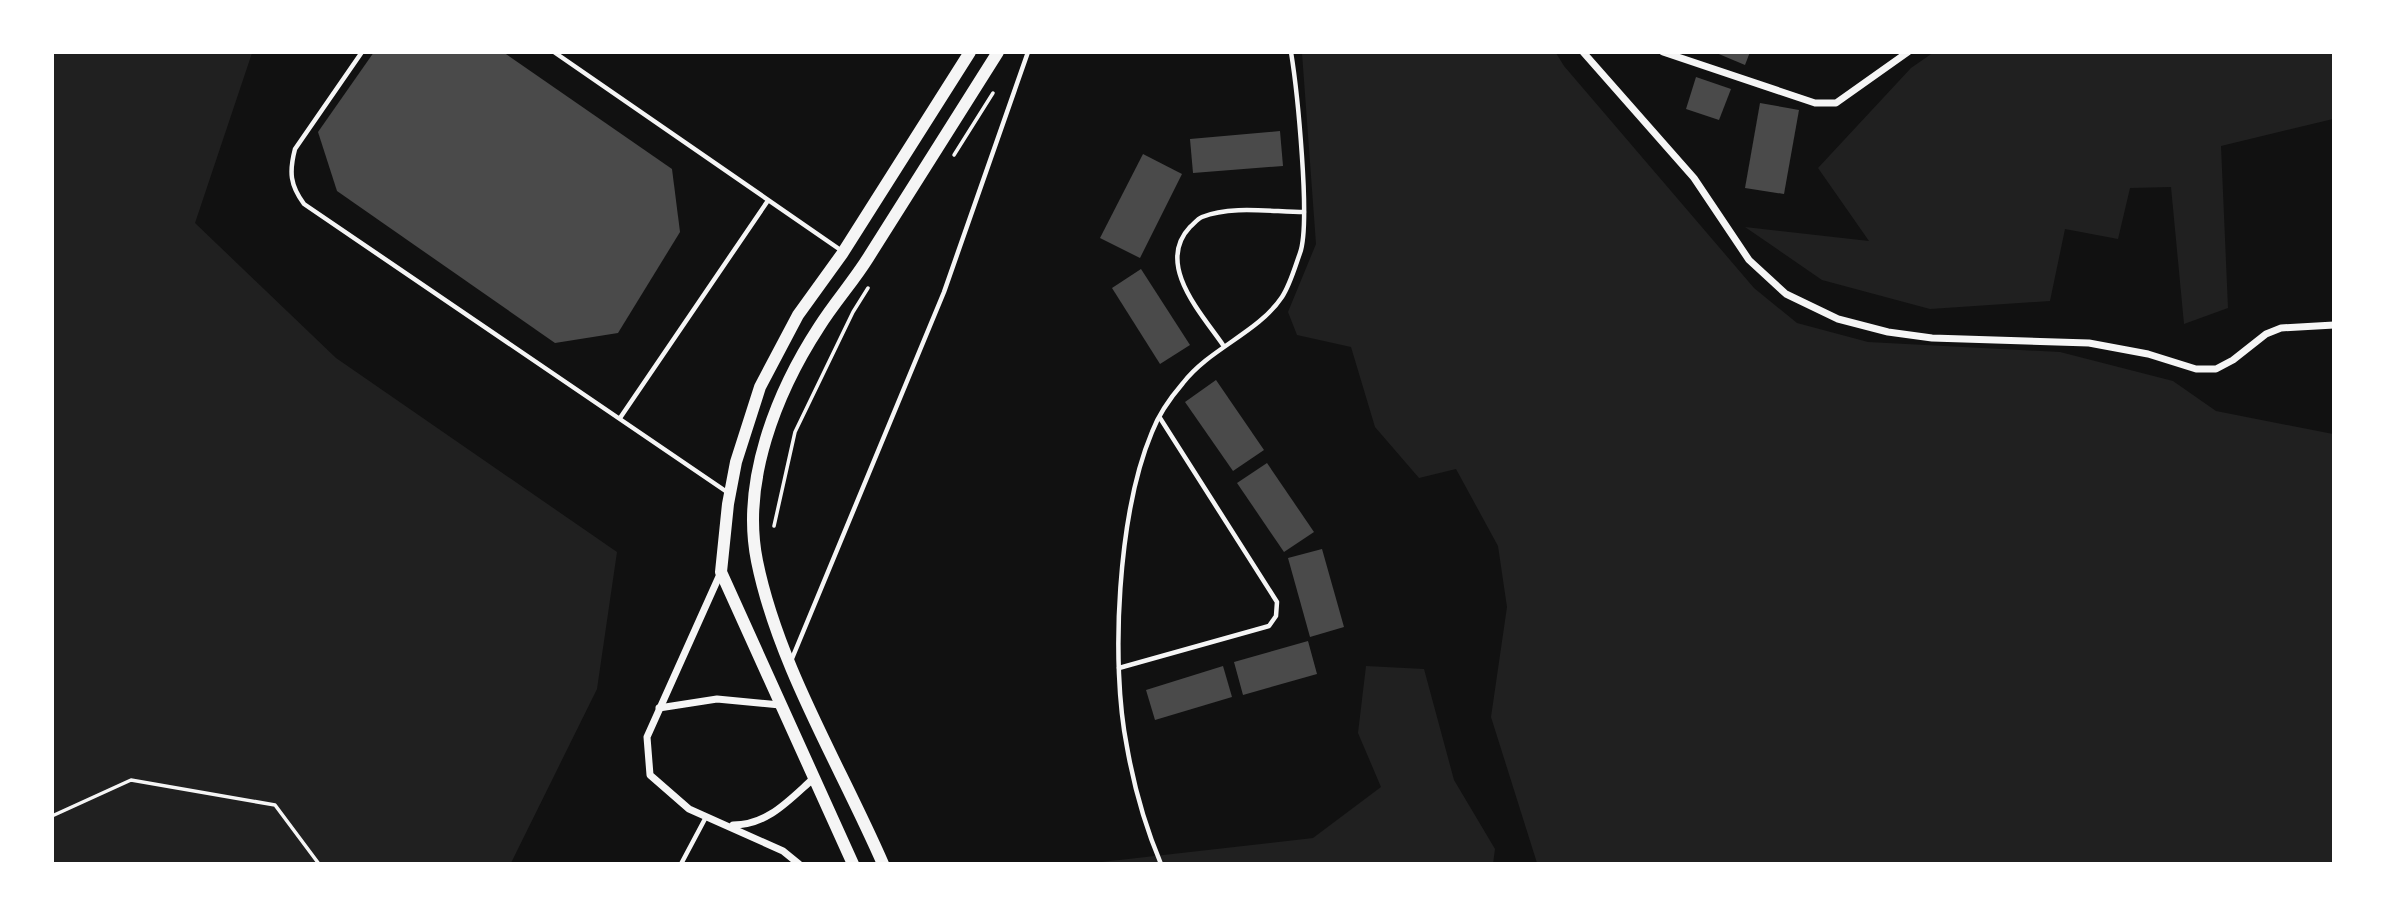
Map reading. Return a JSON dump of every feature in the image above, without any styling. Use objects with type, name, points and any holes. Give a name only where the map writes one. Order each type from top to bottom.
[{"type":"main road","points":[[853,863],[721,572],[730,495],[736,462],[760,387],[798,315],[855,234],[970,52]]},
{"type":"main road","points":[[883,863],[820,731],[791,661],[757,561],[752,508],[759,468],[788,385],[818,328],[874,247],[998,52]]},
{"type":"main road","points":[[855,234],[874,247]]},
{"type":"street","points":[[1583,52],[1694,178],[1749,260],[1786,294],[1838,319],[1888,332],[1932,338],[2088,343],[2148,354],[2179,365],[2216,369],[2233,360],[2266,334],[2281,328],[2333,325]]},
{"type":"street","points":[[1663,52],[1815,103],[1836,103],[1908,52]]},
{"type":"street","points":[[721,572],[695,637],[647,737],[650,775],[689,809],[783,851],[800,863]]},
{"type":"street","points":[[659,708],[718,699],[780,705]]},
{"type":"street","points":[[728,825],[749,825],[767,818],[814,778]]},
{"type":"lane","points":[[362,52],[295,149],[290,167],[292,188],[304,204],[730,495]]},
{"type":"lane","points":[[554,52],[767,202],[843,252]]},
{"type":"lane","points":[[791,661],[944,292],[1028,52]]},
{"type":"lane","points":[[1161,863],[1148,832],[1126,745],[1119,668],[1121,598],[1129,524],[1139,471],[1160,418],[1183,382],[1223,345],[1257,324],[1283,297],[1302,249],[1304,212],[1291,52]]},
{"type":"lane","points":[[620,418],[767,202]]},
{"type":"lane","points":[[1223,345],[1184,289],[1177,260],[1181,237],[1200,217],[1228,212],[1304,212]]},
{"type":"lane","points":[[1119,668],[1269,626],[1276,617],[1277,602],[1160,418]]},
{"type":"lane","points":[[681,863],[706,816]]},
{"type":"path","points":[[953,156],[996,88]]},
{"type":"path","points":[[774,526],[794,432],[853,312],[874,279]]},
{"type":"path","points":[[52,816],[131,780],[234,797],[275,805],[319,863]]},
{"type":"shaded area","points":[[1934,52],[2333,53],[2333,119],[2221,146],[2228,308],[2184,324],[2171,187],[2130,188],[2118,239],[2065,229],[2050,301],[1930,309],[1822,280],[1745,227],[1869,241],[1818,168],[1911,68]]},
{"type":"shaded area","points":[[52,53],[252,53],[195,223],[336,358],[617,552],[597,689],[511,863],[53,863]]},
{"type":"shaded area","points":[[1302,53],[1556,53],[1564,66],[1754,288],[1797,323],[1868,342],[2060,352],[2173,381],[2216,411],[2333,434],[2333,863],[1537,863],[1491,717],[1507,607],[1498,546],[1456,469],[1419,478],[1375,427],[1351,347],[1297,335],[1288,312],[1316,244]]},
{"type":"shaded area","points":[[1366,666],[1424,669],[1454,780],[1495,849],[1493,864],[1084,864],[1313,838],[1381,787],[1358,733]]},
{"type":"building","points":[[374,52],[503,52],[672,169],[680,232],[618,333],[555,343],[337,191],[318,132]]},
{"type":"building","points":[[1714,52],[1750,52],[1745,65]]},
{"type":"building","points":[[1696,77],[1731,89],[1719,120],[1686,109]]},
{"type":"building","points":[[1760,103],[1799,110],[1784,194],[1745,188]]},
{"type":"building","points":[[1280,131],[1283,166],[1193,173],[1190,139]]},
{"type":"building","points":[[1143,154],[1182,174],[1140,258],[1100,238]]},
{"type":"building","points":[[1141,269],[1190,345],[1160,364],[1112,288]]},
{"type":"building","points":[[1216,380],[1264,450],[1233,471],[1185,402]]},
{"type":"building","points":[[1267,463],[1314,532],[1284,552],[1237,483]]},
{"type":"building","points":[[1322,549],[1344,627],[1310,637],[1288,558]]},
{"type":"building","points":[[1308,641],[1317,674],[1243,695],[1234,662]]},
{"type":"building","points":[[1223,666],[1232,697],[1155,720],[1146,690]]}]
